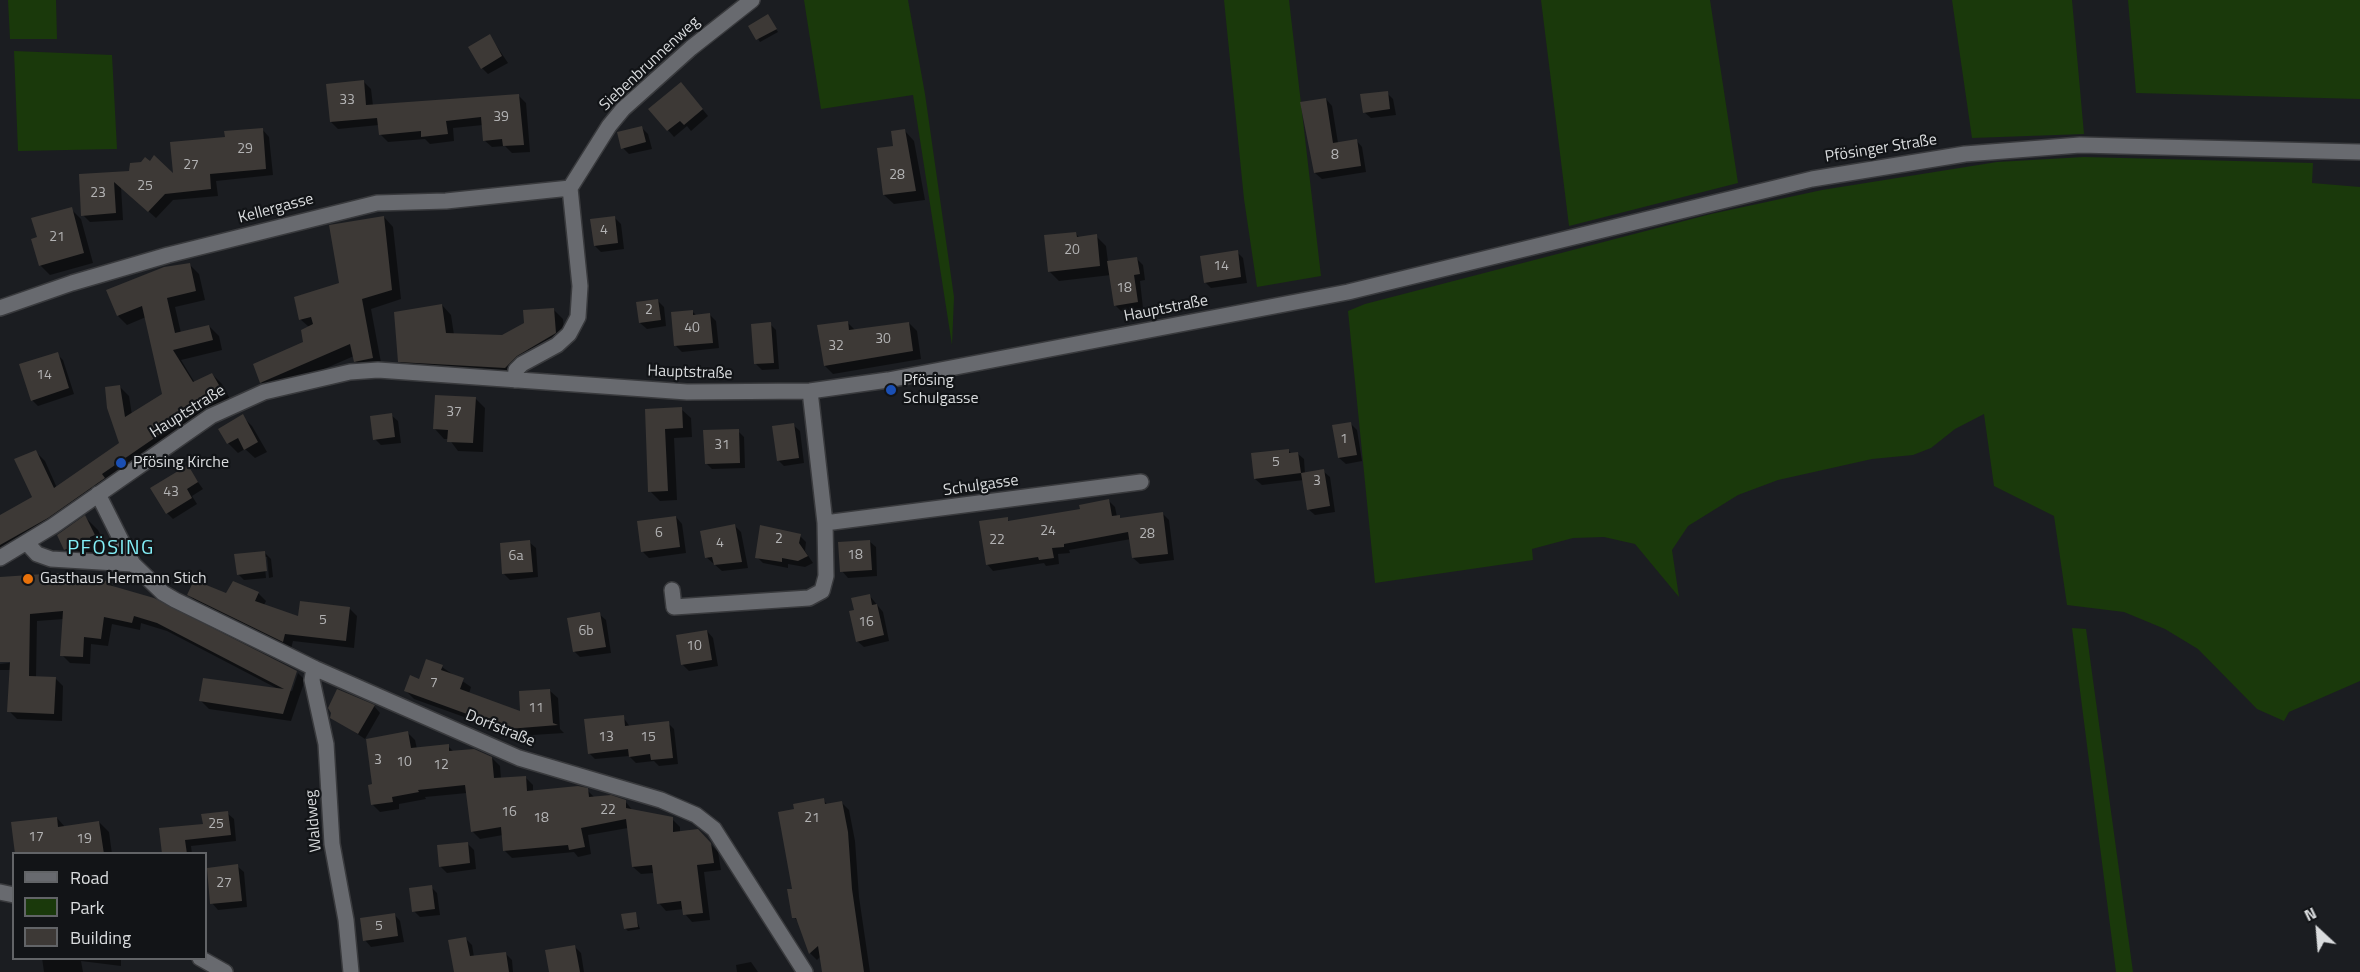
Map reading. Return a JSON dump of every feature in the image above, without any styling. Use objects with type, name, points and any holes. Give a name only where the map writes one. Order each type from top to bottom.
[{"type":"street","name":"Siebenbrunnenweg","points":[[570,188],[609,126],[623,109],[690,48],[752,0]]},
{"type":"street","name":"Pfösinger Straße","points":[[1419,274],[1812,179],[1965,154],[2080,145],[2360,152]]},
{"type":"street","name":"Kellergasse","points":[[0,308],[72,283],[168,255],[366,206],[394,201],[446,201],[570,188]]},
{"type":"street","points":[[515,380],[516,370],[522,364],[557,345],[569,334],[578,317],[580,286],[570,188]]},
{"type":"street","name":"Hauptstraße","points":[[0,558],[27,543],[211,416],[264,392],[357,371],[378,370],[687,392],[810,392],[888,380],[1274,307],[1419,274]]},
{"type":"street","points":[[672,590],[674,608],[809,598],[822,591],[826,576],[825,523],[810,392]]},
{"type":"street","name":"Schulgasse","points":[[825,523],[1141,482]]},
{"type":"street","name":"Dorfstraße","points":[[98,494],[133,564],[163,593],[314,668],[519,758],[661,800],[696,814],[714,829],[805,972]]},
{"type":"street","points":[[27,543],[37,554],[51,559],[133,564]]},
{"type":"street","name":"Waldweg","points":[[314,668],[312,680],[326,744],[332,844],[346,920],[351,972]]},
{"type":"street","points":[[204,960],[225,972]]},
{"type":"green space","points":[[8,0],[56,0],[57,39],[10,39]]},
{"type":"green space","points":[[804,0],[908,0],[925,94],[954,297],[952,345],[913,95],[821,109]]},
{"type":"green space","points":[[1224,0],[1289,0],[1321,276],[1257,287],[1244,199]]},
{"type":"green space","points":[[1541,0],[1710,0],[1738,183],[1569,226]]},
{"type":"green space","points":[[1952,0],[2072,0],[2084,134],[1972,138]]},
{"type":"green space","points":[[2128,0],[2360,0],[2360,99],[2136,93]]},
{"type":"green space","points":[[14,51],[112,55],[117,149],[18,151]]},
{"type":"green space","points":[[2084,157],[2313,163],[2312,183],[2360,187],[2360,681],[2289,712],[2284,721],[2257,709],[2198,649],[2165,629],[2124,612],[2067,605],[2054,516],[1994,486],[1984,414],[1955,429],[1931,448],[1913,455],[1872,459],[1778,480],[1738,495],[1688,526],[1672,550],[1679,597],[1635,544],[1604,537],[1573,538],[1532,549],[1533,560],[1375,583],[1348,311],[1365,304],[1711,214],[1822,190],[1997,162]]},
{"type":"green space","points":[[2072,628],[2086,629],[2133,972],[2116,972]]},
{"type":"building","points":[[768,14],[777,29],[756,40],[748,26]]},
{"type":"building","points":[[490,34],[502,56],[481,69],[468,47]]},
{"type":"building","points":[[364,80],[366,105],[519,94],[524,145],[503,146],[502,139],[483,141],[481,117],[446,121],[448,134],[421,137],[421,131],[379,135],[377,118],[330,122],[326,84]]},
{"type":"building","points":[[681,82],[703,109],[684,125],[680,121],[667,131],[648,109]]},
{"type":"building","points":[[1388,91],[1390,109],[1363,113],[1360,94]]},
{"type":"building","points":[[1326,98],[1333,143],[1357,139],[1361,166],[1314,173],[1300,102]]},
{"type":"building","points":[[642,126],[646,142],[621,149],[617,132]]},
{"type":"building","points":[[263,128],[266,169],[210,174],[211,189],[165,194],[148,212],[114,182],[116,213],[81,216],[79,174],[129,171],[130,163],[141,162],[145,157],[150,161],[154,155],[173,173],[170,142],[225,137],[224,131]]},
{"type":"building","points":[[905,129],[916,191],[883,195],[877,148],[893,146],[891,131]]},
{"type":"building","points":[[72,207],[84,253],[39,266],[31,239],[37,237],[31,218]]},
{"type":"building","points":[[384,216],[392,290],[362,299],[373,358],[354,362],[350,344],[260,383],[253,364],[303,342],[301,330],[313,324],[311,317],[299,320],[294,297],[339,283],[329,225]]},
{"type":"building","points":[[615,216],[618,243],[594,246],[590,219]]},
{"type":"building","points":[[1076,232],[1077,237],[1097,234],[1100,266],[1048,272],[1044,235]]},
{"type":"building","points":[[1238,250],[1241,277],[1204,283],[1200,256]]},
{"type":"building","points":[[1137,257],[1140,274],[1134,275],[1138,302],[1114,306],[1107,261]]},
{"type":"building","points":[[190,263],[196,291],[167,298],[175,333],[209,325],[213,340],[173,350],[193,382],[212,373],[223,392],[169,421],[172,426],[102,474],[105,478],[48,518],[0,545],[0,515],[32,497],[14,459],[36,450],[54,488],[119,443],[107,408],[105,387],[120,385],[125,417],[162,394],[142,306],[117,316],[106,290],[164,267]]},
{"type":"building","points":[[658,299],[661,320],[639,323],[636,302]]},
{"type":"building","points":[[442,304],[446,333],[502,335],[524,323],[523,310],[554,308],[556,333],[517,356],[505,368],[398,362],[394,312]]},
{"type":"building","points":[[693,310],[693,315],[710,313],[713,343],[674,346],[671,312]]},
{"type":"building","points":[[848,321],[849,330],[909,322],[913,351],[824,366],[817,325]]},
{"type":"building","points":[[771,322],[774,363],[754,364],[751,324]]},
{"type":"building","points":[[58,352],[69,388],[31,401],[19,364]]},
{"type":"building","points":[[435,395],[476,397],[473,443],[447,442],[448,430],[433,429]]},
{"type":"building","points":[[682,407],[683,428],[665,429],[668,491],[648,492],[645,409]]},
{"type":"building","points":[[392,413],[395,437],[373,440],[370,416]]},
{"type":"building","points":[[243,414],[258,442],[244,450],[238,438],[227,444],[218,429]]},
{"type":"building","points":[[1351,422],[1357,455],[1338,458],[1332,425]]},
{"type":"building","points":[[794,423],[799,458],[777,461],[772,426]]},
{"type":"building","points":[[739,429],[740,463],[705,464],[703,430]]},
{"type":"building","points":[[1289,449],[1289,453],[1298,452],[1301,473],[1254,479],[1251,453]]},
{"type":"building","points":[[188,465],[198,482],[187,489],[192,498],[166,514],[150,488]]},
{"type":"building","points":[[1324,469],[1330,506],[1307,510],[1301,473]]},
{"type":"building","points":[[1109,499],[1112,516],[1120,515],[1120,518],[1163,512],[1168,554],[1132,558],[1128,532],[1052,548],[1054,558],[1039,560],[1038,557],[986,565],[979,521],[1008,517],[1008,521],[1080,509],[1079,505]]},
{"type":"building","points":[[85,515],[95,535],[90,537],[90,545],[82,550],[74,546],[64,550],[57,535]]},
{"type":"building","points":[[676,516],[680,547],[641,552],[637,521]]},
{"type":"building","points":[[735,524],[742,562],[714,565],[712,557],[705,558],[700,531]]},
{"type":"building","points":[[760,525],[801,534],[799,543],[808,556],[798,561],[782,558],[782,562],[755,558]]},
{"type":"building","points":[[530,540],[533,572],[502,574],[500,543]]},
{"type":"building","points":[[870,540],[872,570],[840,572],[838,542]]},
{"type":"building","points":[[265,551],[267,571],[237,575],[234,554]]},
{"type":"building","points":[[59,573],[59,576],[109,581],[109,585],[154,598],[297,671],[283,714],[199,701],[203,678],[284,689],[157,623],[134,616],[132,623],[104,617],[101,639],[84,637],[83,657],[60,656],[63,611],[30,614],[29,676],[56,677],[54,714],[7,712],[10,662],[0,662],[0,577]]},
{"type":"building","points":[[194,580],[226,593],[233,581],[259,592],[255,601],[298,616],[300,601],[350,607],[346,641],[285,634],[283,642],[187,595]]},
{"type":"building","points":[[870,594],[872,605],[877,604],[884,635],[856,642],[849,611],[854,610],[851,598]]},
{"type":"building","points":[[600,612],[606,647],[573,652],[567,618]]},
{"type":"building","points":[[707,630],[712,660],[681,665],[676,635]]},
{"type":"building","points":[[426,659],[443,665],[441,670],[464,678],[460,689],[520,711],[519,691],[550,689],[553,723],[558,725],[508,729],[404,691],[410,675],[419,679]]},
{"type":"building","points":[[337,689],[375,705],[358,734],[330,718],[331,713],[328,708]]},
{"type":"building","points":[[624,715],[625,726],[669,721],[673,758],[651,760],[650,754],[629,757],[628,749],[588,754],[584,719]]},
{"type":"building","points":[[408,731],[411,748],[449,744],[449,751],[474,749],[492,757],[494,778],[526,776],[527,791],[578,786],[588,788],[589,797],[611,795],[626,800],[626,808],[673,817],[673,832],[698,829],[711,843],[714,863],[697,865],[703,913],[683,915],[681,901],[657,904],[652,865],[632,867],[626,819],[581,828],[585,847],[569,850],[568,845],[503,851],[501,827],[471,832],[465,785],[418,790],[419,792],[392,797],[393,802],[371,805],[368,785],[372,784],[366,739]]},
{"type":"building","points":[[824,798],[825,804],[842,801],[848,832],[852,889],[864,972],[822,972],[818,946],[809,954],[796,918],[792,918],[787,889],[792,889],[778,812],[794,809],[793,804]]},
{"type":"building","points":[[228,811],[231,835],[185,840],[187,852],[162,852],[159,828],[203,824],[201,814]]},
{"type":"building","points":[[57,817],[58,827],[99,821],[104,852],[15,852],[11,822]]},
{"type":"building","points":[[468,842],[470,863],[439,867],[437,845]]},
{"type":"building","points":[[238,864],[242,901],[210,904],[207,868]]},
{"type":"building","points":[[432,885],[435,909],[412,912],[409,888]]},
{"type":"building","points":[[636,912],[638,927],[624,929],[621,914]]},
{"type":"building","points":[[395,913],[398,936],[363,941],[360,918]]},
{"type":"building","points":[[466,937],[470,956],[506,952],[509,972],[454,972],[448,940]]},
{"type":"building","points":[[575,945],[580,972],[549,972],[545,950]]},
{"type":"place","name":"Pfösing Schulgasse","points":[[891,390]]},
{"type":"place","name":"Pfösing Kirche","points":[[121,463]]},
{"type":"place","name":"Gasthaus Hermann Stich","points":[[28,579]]},
{"type":"district","name":"PFÖSING","points":[[111,549]]}]
